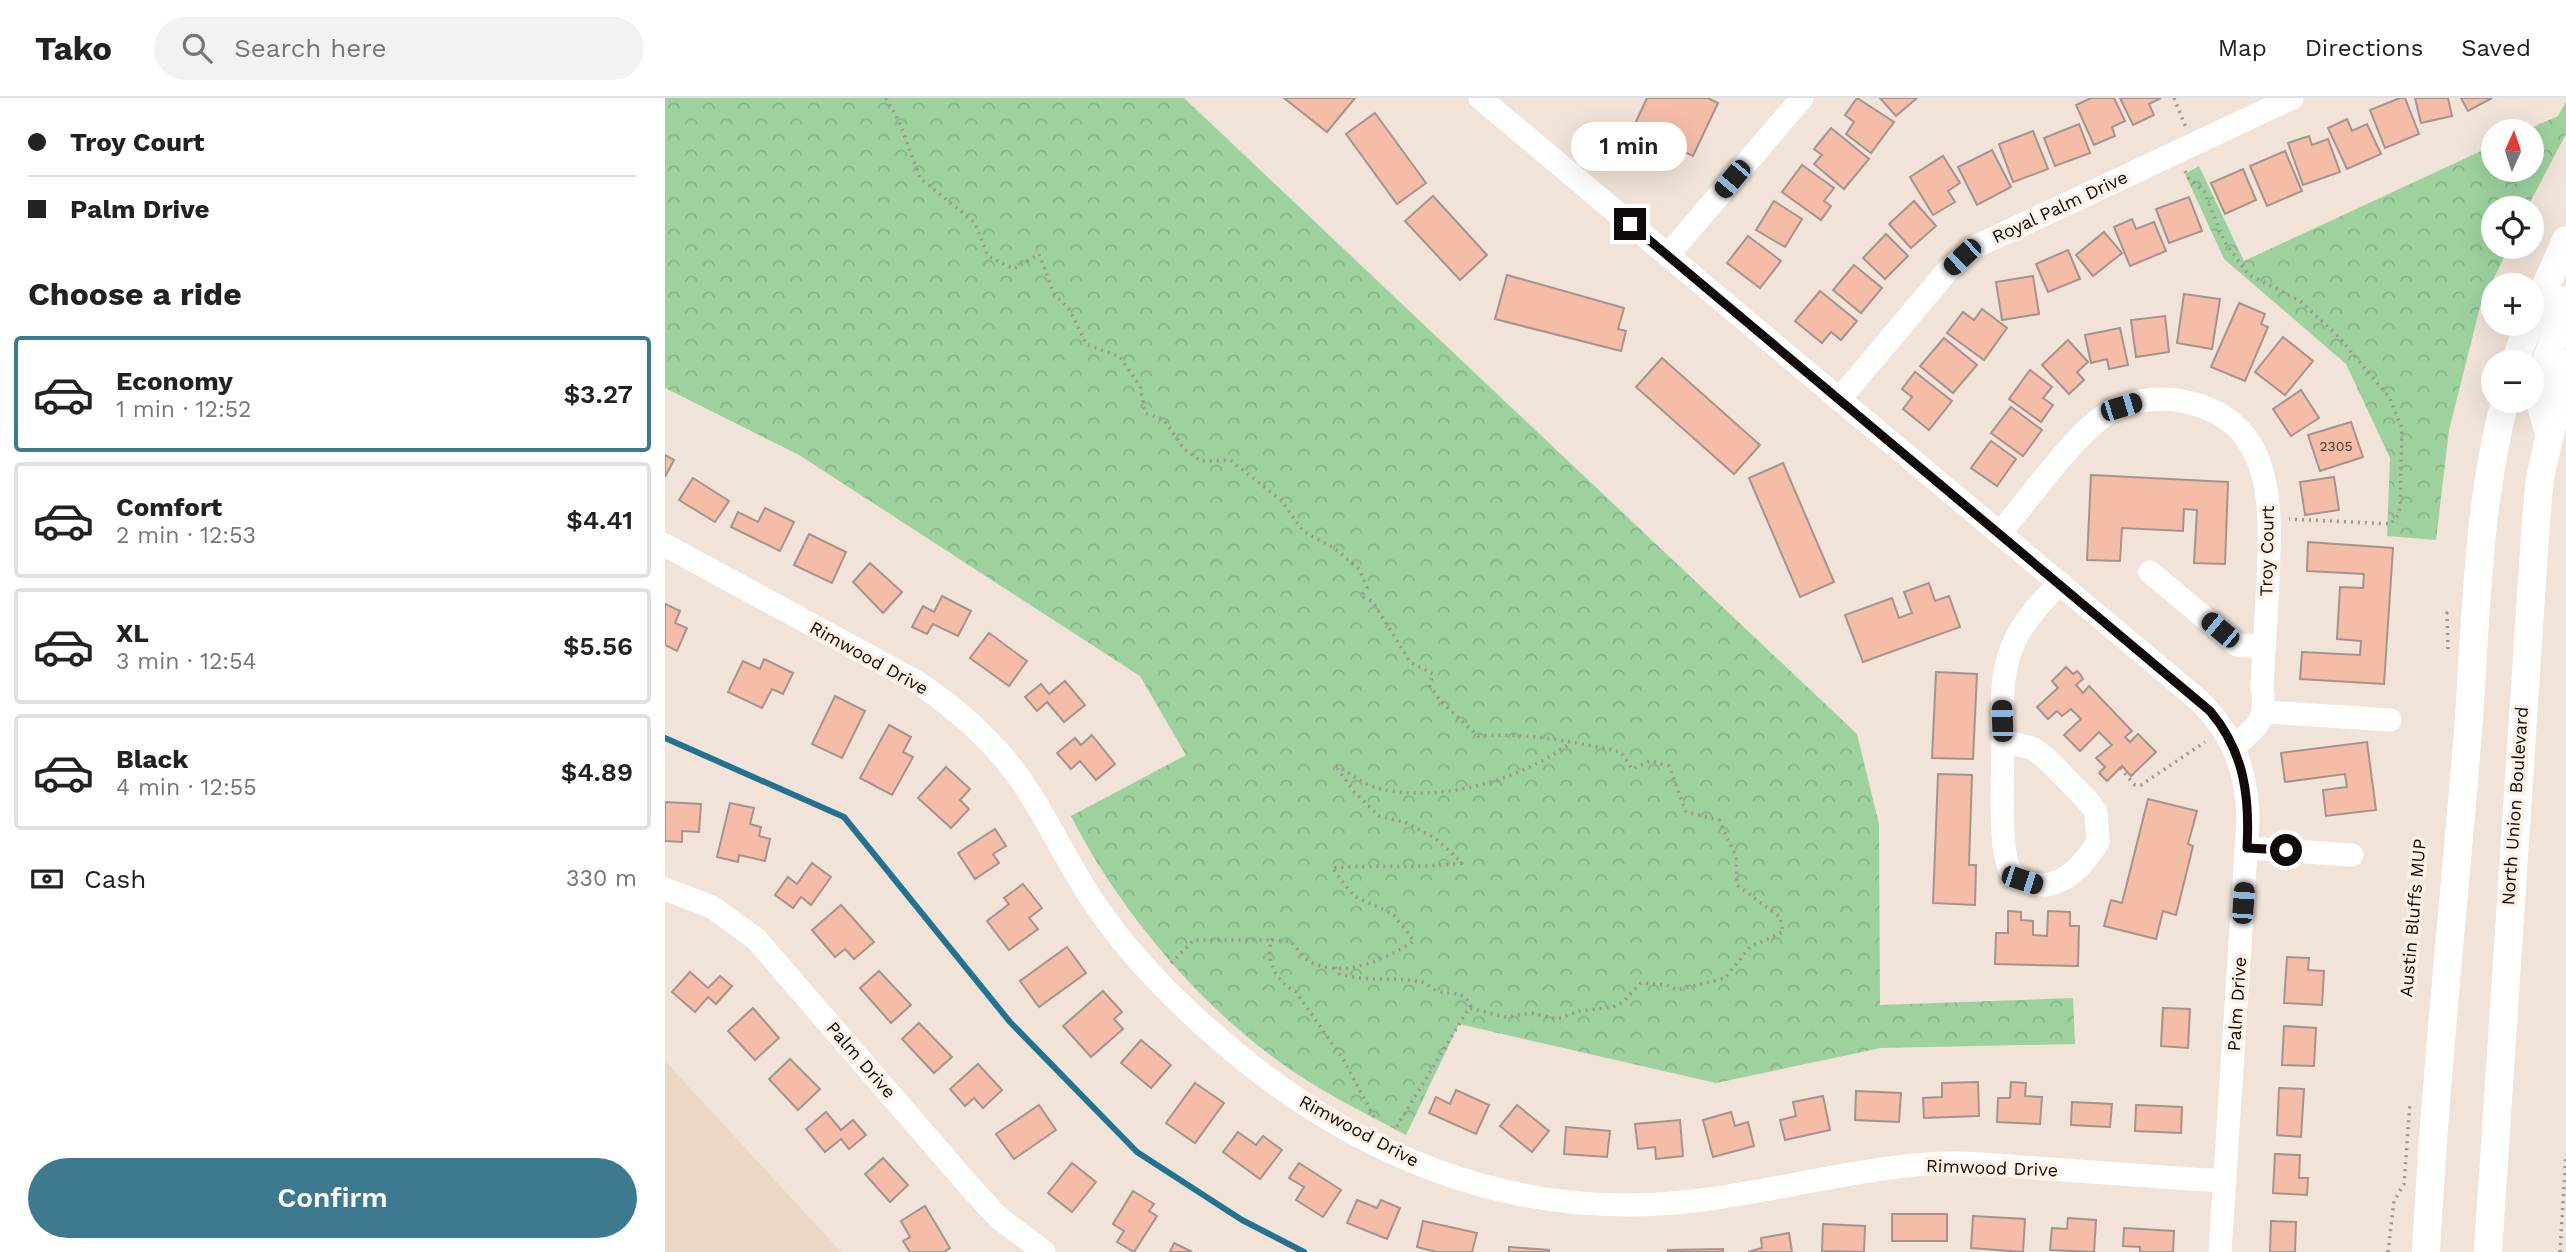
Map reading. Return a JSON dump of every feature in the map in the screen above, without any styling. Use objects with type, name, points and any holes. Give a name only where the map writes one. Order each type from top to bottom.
[{"type":"main road","points":[[2544,290],[2566,240]]},
{"type":"main road","points":[[2549,433],[2537,390],[2566,300]]},
{"type":"main road","name":"North Union Boulevard","points":[[2488,1252],[2526,636],[2540,478],[2566,364]]},
{"type":"main road","points":[[2426,1252],[2432,1137],[2477,614],[2489,483],[2503,413]]},
{"type":"street","name":"Palm Drive","points":[[1480,98],[2210,711],[2234,747],[2248,801],[2247,848],[2220,1252]]},
{"type":"street","points":[[1668,255],[1802,98]]},
{"type":"street","name":"Royal Palm Drive","points":[[1839,400],[1948,270],[1976,247],[2292,98]]},
{"type":"street","name":"Troy Court","points":[[2000,533],[2102,418],[2140,401],[2160,398],[2200,405],[2236,428],[2251,446],[2267,484],[2271,520],[2262,686],[2265,712]]},
{"type":"street","name":"Rimwood Drive","points":[[665,545],[917,682],[942,699],[1010,765],[1098,908],[1183,1006],[1229,1047],[1308,1105],[1389,1151],[1420,1164],[1501,1192],[1610,1206],[1692,1201],[1930,1164],[1994,1165],[2225,1181]]},
{"type":"street","points":[[2150,572],[2237,645],[2264,647]]},
{"type":"street","points":[[2003,741],[2032,748],[2047,759],[2096,812],[2098,842],[2066,878],[2037,885],[2022,880],[2011,871],[2004,846],[2001,690],[2005,662],[2029,615],[2060,583]]},
{"type":"street","points":[[2234,747],[2262,722],[2265,712],[2390,720]]},
{"type":"street","points":[[2247,848],[2352,855]]},
{"type":"street","name":"Palm Drive","points":[[665,889],[712,907],[756,939],[972,1189],[999,1217],[1044,1252]]},
{"type":"path","points":[[886,98],[899,121],[920,178],[975,223],[988,256],[1014,269],[1039,254],[1054,294],[1070,310],[1086,344],[1119,357],[1140,386],[1146,413],[1164,421],[1184,449],[1201,461],[1230,460],[1282,500],[1303,531],[1335,548],[1359,569],[1367,588],[1361,596],[1374,602],[1410,662],[1433,674],[1430,686],[1449,710],[1478,736],[1514,733],[1621,752],[1632,769],[1650,761],[1669,766],[1686,812],[1719,820],[1736,856],[1737,885],[1780,917],[1783,932],[1750,947],[1725,978],[1677,990],[1667,985],[1641,983],[1623,1002],[1613,1007],[1580,1011],[1558,1019],[1531,1013],[1506,1017],[1471,1007],[1468,1000],[1459,993],[1437,991],[1423,982],[1369,981],[1340,974],[1335,967]]},
{"type":"path","points":[[2174,98],[2188,133]]},
{"type":"path","points":[[2189,162],[2182,167],[2189,179],[2204,191],[2224,241],[2248,274],[2300,301],[2338,336],[2389,397],[2402,428],[2400,507],[2399,515],[2391,524],[2287,519]]},
{"type":"path","points":[[2448,661],[2447,614],[2477,614]]},
{"type":"path","points":[[2120,768],[2135,785],[2141,785],[2209,739]]},
{"type":"path","points":[[1171,962],[1193,940],[1290,941],[1310,962],[1335,967],[1374,962],[1415,941],[1394,914],[1354,896],[1332,869],[1365,865],[1431,867],[1462,863],[1435,838],[1407,823],[1379,816],[1354,792],[1335,765],[1375,787],[1419,793],[1467,787],[1502,777],[1543,762],[1571,743]]},
{"type":"path","points":[[1272,940],[1268,949],[1271,963],[1285,985],[1296,992],[1343,1059],[1374,1116]]},
{"type":"path","points":[[1397,1128],[1465,1012],[1471,1007]]},
{"type":"path","points":[[2388,1252],[2394,1200],[2404,1184],[2411,1095]]},
{"type":"path","points":[[2560,1252],[2566,1154]]},
{"type":"shaded area","points":[[665,1061],[841,1252],[665,1252]]},
{"type":"green space","points":[[665,98],[1184,98],[1857,734],[1879,824],[1880,1005],[2073,998],[2075,1044],[1881,1048],[1716,1083],[1459,1024],[1406,1135],[1294,1072],[1228,1020],[1167,957],[1113,888],[1071,816],[1186,755],[1140,676],[799,455],[665,388]]},
{"type":"green space","points":[[2566,102],[2566,134],[2545,174],[2545,122],[2558,116]]},
{"type":"green space","points":[[2481,151],[2481,182],[2541,182],[2533,196],[2481,196],[2481,259],[2503,259],[2496,273],[2481,273],[2481,305],[2449,430],[2436,540],[2387,536],[2390,458],[2346,364],[2224,259],[2185,174],[2199,166],[2244,261]]},
{"type":"building","points":[[1284,98],[1355,98],[1327,132]]},
{"type":"building","points":[[1647,98],[1708,98],[1718,103],[1693,156],[1633,128]]},
{"type":"building","points":[[1857,98],[1894,122],[1871,153],[1846,134],[1854,122],[1845,115]]},
{"type":"building","points":[[1880,98],[1917,98],[1896,116]]},
{"type":"building","points":[[2091,98],[2114,98],[2125,121],[2112,127],[2115,136],[2094,145],[2076,105]]},
{"type":"building","points":[[2120,98],[2161,98],[2149,104],[2154,115],[2133,125]]},
{"type":"building","points":[[2405,98],[2419,134],[2385,148],[2370,110]]},
{"type":"building","points":[[2415,98],[2448,98],[2452,116],[2421,123]]},
{"type":"building","points":[[2461,98],[2492,98],[2468,111]]},
{"type":"building","points":[[1375,113],[1426,183],[1397,204],[1346,134]]},
{"type":"building","points":[[2347,119],[2352,131],[2367,124],[2381,154],[2347,169],[2328,128]]},
{"type":"building","points":[[2079,124],[2090,153],[2055,166],[2044,138]]},
{"type":"building","points":[[1831,128],[1869,159],[1844,189],[1814,164],[1822,155],[1814,149]]},
{"type":"building","points":[[2033,131],[2048,169],[2013,182],[1999,144]]},
{"type":"building","points":[[2309,136],[2312,145],[2328,139],[2340,172],[2303,185],[2288,143]]},
{"type":"building","points":[[1992,150],[2011,187],[1977,205],[1958,167]]},
{"type":"building","points":[[2285,151],[2302,191],[2267,206],[2250,166]]},
{"type":"building","points":[[1943,156],[1960,183],[1948,191],[1955,202],[1933,215],[1910,177]]},
{"type":"building","points":[[1802,165],[1834,188],[1824,201],[1831,206],[1821,220],[1782,192]]},
{"type":"building","points":[[2243,169],[2256,200],[2225,214],[2211,183]]},
{"type":"building","points":[[1433,196],[1487,255],[1460,280],[1405,221]]},
{"type":"building","points":[[2189,197],[2202,231],[2169,243],[2156,209]]},
{"type":"building","points":[[1774,201],[1802,219],[1785,247],[1756,230]]},
{"type":"building","points":[[1914,201],[1936,226],[1911,248],[1889,224]]},
{"type":"building","points":[[2132,219],[2136,229],[2154,222],[2166,251],[2130,266],[2114,227]]},
{"type":"building","points":[[2104,232],[2122,253],[2093,276],[2076,255]]},
{"type":"building","points":[[1886,234],[1908,256],[1885,279],[1863,258]]},
{"type":"building","points":[[1748,236],[1781,261],[1760,288],[1727,263]]},
{"type":"building","points":[[2068,250],[2080,279],[2048,292],[2036,264]]},
{"type":"building","points":[[1854,265],[1882,288],[1861,313],[1833,290]]},
{"type":"building","points":[[1507,275],[1624,308],[1618,329],[1626,331],[1621,351],[1495,319]]},
{"type":"building","points":[[2033,276],[2039,314],[2002,320],[1996,282]]},
{"type":"building","points":[[1820,291],[1857,321],[1841,340],[1831,332],[1822,343],[1795,321]]},
{"type":"building","points":[[2184,294],[2220,299],[2212,349],[2177,343]]},
{"type":"building","points":[[2239,303],[2265,314],[2261,324],[2268,327],[2245,381],[2211,367]]},
{"type":"building","points":[[1982,309],[2007,328],[1984,360],[1947,333],[1963,312],[1974,320]]},
{"type":"building","points":[[2165,316],[2169,352],[2136,357],[2131,320]]},
{"type":"building","points":[[2120,328],[2128,365],[2109,369],[2107,359],[2091,363],[2085,335]]},
{"type":"building","points":[[2283,337],[2313,361],[2285,395],[2255,372]]},
{"type":"building","points":[[1944,338],[1977,365],[1953,393],[1920,366]]},
{"type":"building","points":[[2068,340],[2088,362],[2077,372],[2084,380],[2069,394],[2042,365]]},
{"type":"building","points":[[1662,358],[1760,445],[1734,474],[1636,387]]},
{"type":"building","points":[[2030,370],[2052,387],[2043,398],[2053,405],[2041,422],[2009,399]]},
{"type":"building","points":[[1915,372],[1952,401],[1929,430],[1903,409],[1912,397],[1902,389]]},
{"type":"building","points":[[2301,390],[2319,418],[2291,436],[2273,409]]},
{"type":"building","points":[[2011,407],[2042,430],[2023,456],[1991,433]]},
{"type":"building","points":[[2351,422],[2363,457],[2320,471],[2308,435]]},
{"type":"building","points":[[1991,441],[2016,459],[1997,486],[1971,468]]},
{"type":"building","points":[[665,455],[674,460],[665,477]]},
{"type":"building","points":[[1783,463],[1834,582],[1800,597],[1749,478]]},
{"type":"building","points":[[2091,475],[2228,482],[2225,564],[2194,563],[2197,510],[2184,509],[2183,531],[2122,528],[2120,561],[2087,560]]},
{"type":"building","points":[[2334,477],[2339,510],[2305,515],[2300,482]]},
{"type":"building","points":[[693,478],[729,501],[715,522],[679,500]]},
{"type":"building","points":[[765,508],[794,522],[780,551],[731,527],[738,512],[758,522]]},
{"type":"building","points":[[809,534],[846,552],[832,583],[794,565]]},
{"type":"building","points":[[2308,542],[2393,548],[2384,684],[2300,679],[2302,652],[2360,655],[2361,641],[2337,639],[2340,587],[2363,588],[2364,574],[2307,571]]},
{"type":"building","points":[[870,563],[902,592],[883,613],[853,582]]},
{"type":"building","points":[[1929,583],[1935,601],[1949,596],[1960,627],[1863,662],[1845,615],[1892,598],[1899,618],[1912,613],[1904,592]]},
{"type":"building","points":[[942,596],[971,611],[958,636],[933,624],[927,634],[912,627],[923,606],[934,612]]},
{"type":"building","points":[[665,604],[680,611],[675,623],[687,628],[677,651],[665,645]]},
{"type":"building","points":[[989,633],[1027,661],[1009,686],[970,658]]},
{"type":"building","points":[[764,659],[793,673],[783,694],[772,689],[762,708],[728,692],[743,661],[760,669]]},
{"type":"building","points":[[2066,667],[2073,674],[2077,671],[2080,674],[2083,679],[2076,685],[2083,693],[2089,686],[2132,731],[2125,737],[2130,742],[2138,734],[2156,752],[2131,776],[2122,766],[2107,781],[2099,773],[2105,767],[2096,758],[2112,745],[2099,732],[2080,751],[2064,735],[2081,719],[2071,709],[2062,716],[2057,711],[2048,719],[2037,707],[2058,688],[2052,681]]},
{"type":"building","points":[[1936,672],[1977,674],[1973,759],[1932,758]]},
{"type":"building","points":[[1065,681],[1085,705],[1064,722],[1047,702],[1037,711],[1025,697],[1041,684],[1049,694]]},
{"type":"building","points":[[835,696],[865,711],[842,758],[812,744]]},
{"type":"building","points":[[889,725],[911,737],[903,752],[913,757],[892,795],[860,778]]},
{"type":"building","points":[[1092,735],[1115,764],[1096,780],[1080,761],[1071,769],[1057,753],[1075,738],[1081,745]]},
{"type":"building","points":[[2367,742],[2376,810],[2326,816],[2323,790],[2347,787],[2345,774],[2285,782],[2281,753]]},
{"type":"building","points":[[946,767],[970,789],[960,800],[969,809],[951,828],[918,798]]},
{"type":"building","points":[[1938,774],[1972,775],[1969,865],[1976,865],[1975,905],[1933,903]]},
{"type":"building","points":[[2148,799],[2197,811],[2188,844],[2193,846],[2176,915],[2163,911],[2156,939],[2104,926],[2111,900],[2122,903]]},
{"type":"building","points":[[665,802],[701,804],[699,832],[682,831],[682,842],[665,841]]},
{"type":"building","points":[[730,803],[754,808],[750,824],[761,827],[759,836],[770,839],[765,861],[739,855],[738,862],[717,857]]},
{"type":"building","points":[[995,829],[1006,846],[993,854],[999,863],[975,879],[958,853]]},
{"type":"building","points":[[812,863],[831,877],[811,905],[801,897],[793,908],[775,895],[788,877],[797,884]]},
{"type":"building","points":[[1023,884],[1042,908],[1029,918],[1038,929],[1009,950],[987,921],[1009,904],[1004,898]]},
{"type":"building","points":[[841,905],[874,942],[854,959],[845,949],[835,957],[812,930]]},
{"type":"building","points":[[2008,911],[2021,912],[2021,920],[2033,921],[2033,935],[2047,936],[2048,911],[2070,912],[2070,926],[2079,926],[2078,966],[1995,964],[1996,933],[2008,933]]},
{"type":"building","points":[[1067,947],[1086,973],[1039,1007],[1020,981]]},
{"type":"building","points":[[2287,957],[2309,958],[2308,970],[2324,971],[2322,1005],[2284,1003]]},
{"type":"building","points":[[879,971],[911,1005],[891,1023],[860,988]]},
{"type":"building","points":[[690,972],[708,988],[720,976],[732,986],[716,1004],[708,997],[695,1012],[672,992]]},
{"type":"building","points":[[1103,991],[1122,1012],[1114,1019],[1123,1029],[1091,1057],[1063,1026]]},
{"type":"building","points":[[753,1008],[779,1038],[755,1060],[728,1031]]},
{"type":"building","points":[[2163,1008],[2190,1009],[2188,1048],[2161,1046]]},
{"type":"building","points":[[919,1023],[952,1057],[934,1073],[902,1039]]},
{"type":"building","points":[[2284,1026],[2316,1028],[2314,1066],[2282,1065]]},
{"type":"building","points":[[1141,1040],[1171,1065],[1151,1088],[1121,1063]]},
{"type":"building","points":[[790,1059],[820,1089],[798,1110],[769,1079]]},
{"type":"building","points":[[978,1064],[1002,1090],[983,1108],[974,1098],[965,1106],[950,1089]]},
{"type":"building","points":[[1978,1082],[1979,1116],[1924,1118],[1923,1098],[1942,1097],[1942,1083]]},
{"type":"building","points":[[2011,1082],[2026,1083],[2025,1096],[2042,1097],[2040,1124],[1997,1122],[1998,1098],[2010,1098]]},
{"type":"building","points":[[1195,1083],[1224,1103],[1195,1143],[1166,1123]]},
{"type":"building","points":[[2279,1088],[2304,1089],[2301,1137],[2277,1135]]},
{"type":"building","points":[[1456,1090],[1489,1105],[1476,1134],[1429,1113],[1436,1097],[1450,1104]]},
{"type":"building","points":[[1856,1091],[1901,1093],[1899,1122],[1855,1120]]},
{"type":"building","points":[[1823,1096],[1830,1130],[1785,1140],[1780,1120],[1796,1116],[1793,1102]]},
{"type":"building","points":[[2072,1102],[2112,1104],[2110,1127],[2071,1125]]},
{"type":"building","points":[[1039,1105],[1056,1130],[1014,1159],[996,1134]]},
{"type":"building","points":[[1517,1105],[1549,1131],[1532,1152],[1500,1126]]},
{"type":"building","points":[[2136,1105],[2182,1107],[2181,1133],[2135,1131]]},
{"type":"building","points":[[826,1112],[841,1130],[853,1120],[866,1135],[849,1149],[841,1139],[825,1152],[806,1129]]},
{"type":"building","points":[[1731,1112],[1735,1126],[1748,1122],[1754,1146],[1713,1157],[1703,1120]]},
{"type":"building","points":[[1680,1120],[1683,1156],[1656,1159],[1655,1147],[1638,1149],[1635,1124]]},
{"type":"building","points":[[1566,1127],[1610,1131],[1607,1157],[1564,1154]]},
{"type":"building","points":[[1238,1132],[1256,1145],[1263,1136],[1282,1150],[1260,1179],[1223,1152]]},
{"type":"building","points":[[2275,1154],[2300,1155],[2299,1178],[2308,1178],[2307,1195],[2273,1193]]},
{"type":"building","points":[[883,1158],[908,1185],[890,1202],[865,1174]]},
{"type":"building","points":[[1072,1163],[1096,1182],[1072,1212],[1048,1193]]},
{"type":"building","points":[[1299,1163],[1341,1190],[1323,1217],[1296,1200],[1304,1187],[1289,1178]]},
{"type":"building","points":[[1133,1191],[1154,1204],[1149,1211],[1157,1216],[1134,1252],[1117,1242],[1124,1231],[1113,1224]]},
{"type":"building","points":[[1357,1200],[1377,1208],[1381,1200],[1400,1208],[1387,1239],[1347,1223]]},
{"type":"building","points":[[925,1206],[950,1248],[944,1252],[910,1252],[903,1241],[910,1237],[901,1221]]},
{"type":"building","points":[[1892,1214],[1947,1214],[1947,1241],[1892,1241]]},
{"type":"building","points":[[1973,1216],[2025,1219],[2023,1252],[1971,1248]]},
{"type":"building","points":[[2068,1218],[2096,1220],[2094,1252],[2050,1250],[2052,1228],[2067,1229]]},
{"type":"building","points":[[1423,1221],[1477,1233],[1472,1252],[1436,1252],[1417,1247]]},
{"type":"building","points":[[2271,1221],[2296,1222],[2295,1252],[2270,1252]]},
{"type":"building","points":[[1823,1224],[1865,1226],[1864,1252],[1822,1251]]},
{"type":"building","points":[[2124,1228],[2174,1231],[2173,1252],[2140,1252],[2140,1247],[2123,1246]]},
{"type":"building","points":[[1789,1233],[1792,1252],[1748,1252],[1762,1248],[1761,1238]]},
{"type":"building","points":[[1174,1243],[1192,1252],[1170,1252]]},
{"type":"building","points":[[1509,1247],[1549,1250],[1549,1252],[1509,1252]]},
{"type":"building","points":[[1723,1249],[1723,1252],[1668,1252],[1668,1250]]},
{"type":"waterway","points":[[665,738],[844,817],[1010,1022],[1137,1152],[1242,1220],[1304,1252]]},
{"type":"route","points":[[1630,224],[2080,599],[2210,711],[2223,726],[2234,747],[2245,781],[2248,801],[2247,848],[2286,850]]}]
